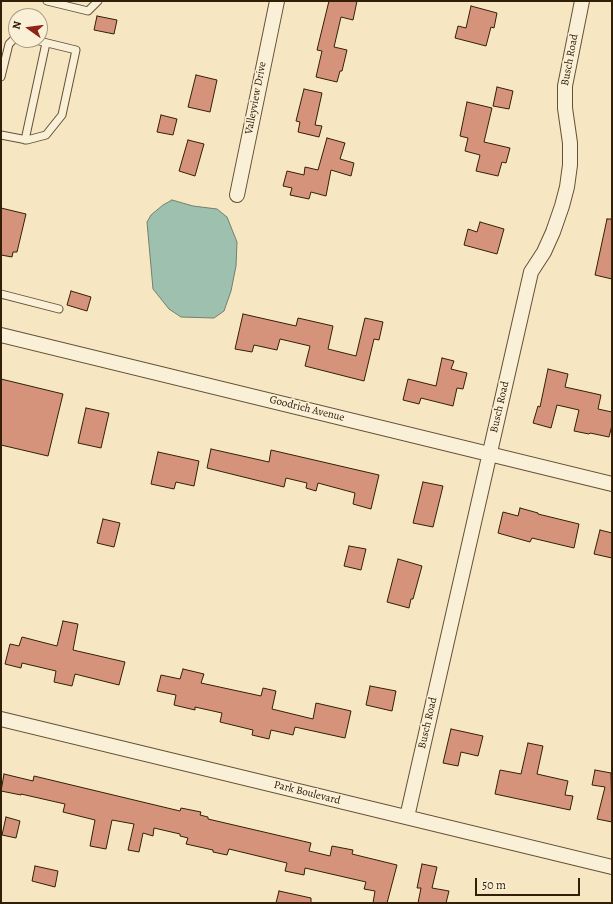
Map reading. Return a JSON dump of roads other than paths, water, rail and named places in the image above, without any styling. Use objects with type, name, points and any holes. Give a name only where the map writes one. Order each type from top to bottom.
[{"type":"street","name":"Valleyview Drive","points":[[237,195],[277,1]]},
{"type":"street","name":"Busch Road","points":[[407,817],[531,272],[544,252],[553,232],[567,187],[570,165],[570,143],[565,108],[565,86],[582,1]]},
{"type":"street","name":"Goodrich Avenue","points":[[1,336],[612,484]]},
{"type":"street","name":"Park Boulevard","points":[[1,719],[612,867]]},
{"type":"lane","points":[[47,1],[88,10],[98,1]]},
{"type":"lane","points":[[1,135],[25,140],[46,135],[62,115],[76,50],[48,43]]},
{"type":"lane","points":[[1,74],[8,48]]},
{"type":"lane","points":[[25,140],[45,48]]},
{"type":"lane","points":[[1,294],[59,309]]}]
